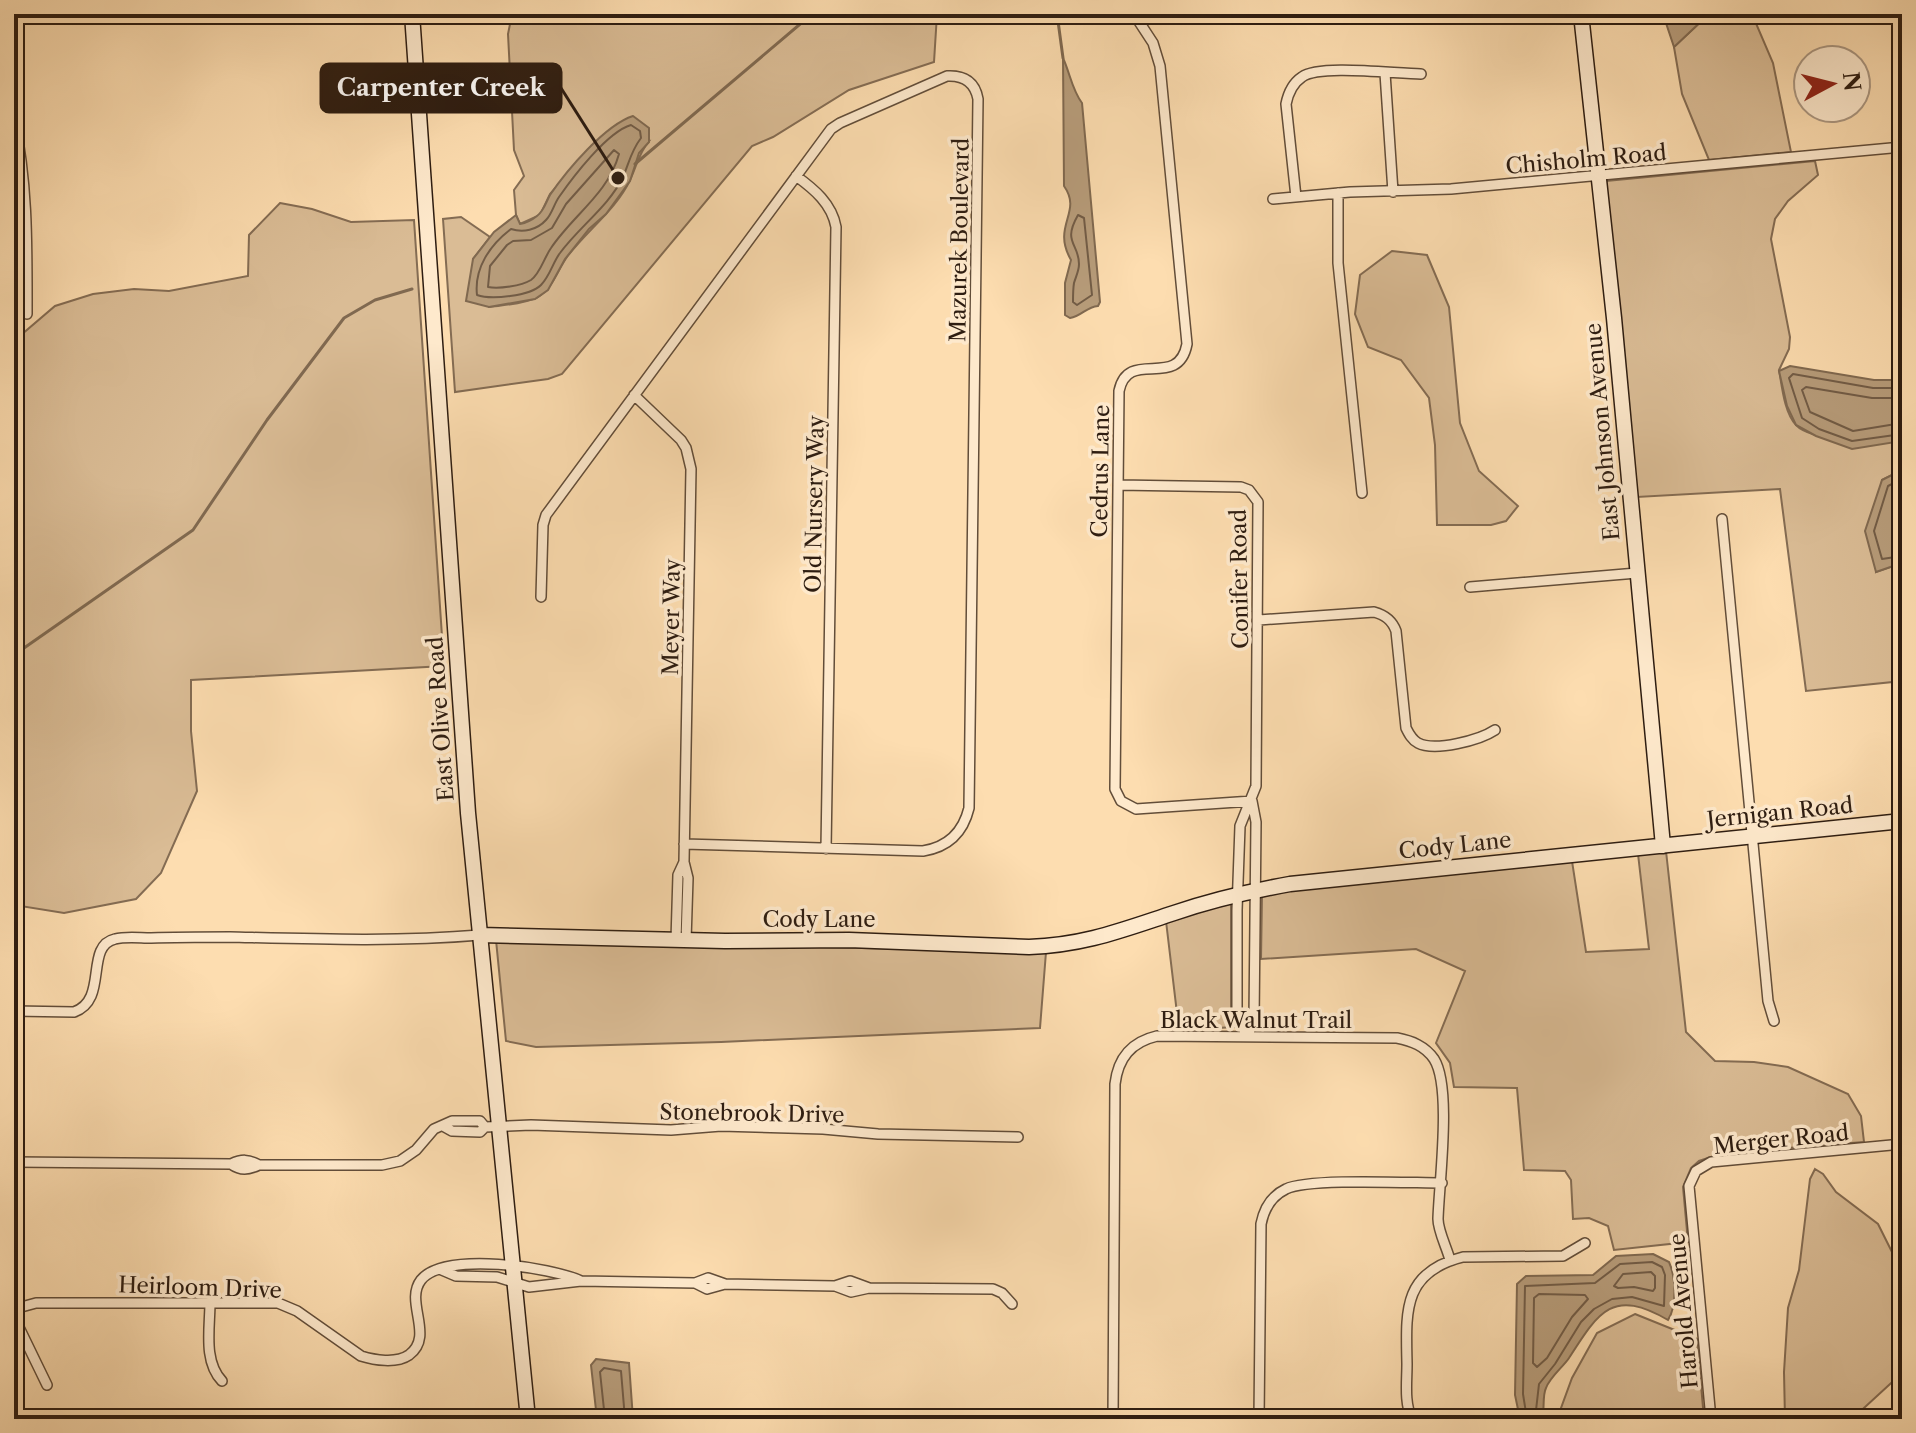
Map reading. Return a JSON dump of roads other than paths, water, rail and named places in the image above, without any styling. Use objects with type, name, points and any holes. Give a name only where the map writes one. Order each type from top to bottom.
[{"type":"street","name":"East Olive Road","points":[[412,14],[492,1127],[513,1265],[528,1419]]},
{"type":"street","name":"Cedrus Lane","points":[[1134,14],[1153,43],[1160,66],[1187,344],[1178,363],[1162,369],[1132,370],[1121,383],[1115,789],[1128,807],[1136,809],[1252,801]]},
{"type":"street","name":"East Johnson Avenue","points":[[1581,14],[1663,846]]},
{"type":"street","points":[[1296,197],[1286,104],[1294,85],[1303,76],[1315,71],[1421,74]]},
{"type":"street","points":[[1385,73],[1393,192]]},
{"type":"street","name":"Mazurek Boulevard","points":[[541,597],[546,515],[831,129],[947,76],[963,77],[975,88],[978,99],[969,808],[960,831],[943,846],[933,850],[684,844]]},
{"type":"street","points":[[14,119],[27,211],[27,314]]},
{"type":"street","name":"Chisholm Road","points":[[1273,199],[1599,176],[1902,147]]},
{"type":"street","name":"Old Nursery Way","points":[[796,176],[830,208],[836,227],[826,849]]},
{"type":"street","points":[[1338,193],[1338,263],[1362,493]]},
{"type":"street","name":"Meyer Way","points":[[634,395],[681,440],[690,460],[684,844],[688,878],[681,940]]},
{"type":"street","name":"Conifer Road","points":[[1118,485],[1241,487],[1249,490],[1258,502],[1256,786],[1240,826],[1237,1017],[1247,1036]]},
{"type":"street","points":[[1722,519],[1768,1001],[1774,1021]]},
{"type":"street","points":[[1470,587],[1637,573]]},
{"type":"street","points":[[1259,620],[1382,614],[1396,631],[1409,736],[1417,743],[1432,746],[1473,741],[1495,730]]},
{"type":"street","name":"Conifer Road","points":[[1247,1036],[1254,1021],[1256,822],[1252,801]]},
{"type":"street","name":"Jernigan Road","points":[[1663,846],[1902,821]]},
{"type":"street","name":"Cody Lane","points":[[14,1011],[81,1010],[92,995],[100,951],[105,944],[117,938],[422,940],[480,935],[1057,946],[1114,935],[1174,912],[1239,894],[1309,881],[1663,846]]},
{"type":"street","name":"Black Walnut Trail","points":[[1113,1419],[1117,1071],[1127,1052],[1146,1038],[1397,1038],[1419,1045],[1434,1058],[1442,1080],[1442,1183],[1438,1224],[1450,1260]]},
{"type":"street","name":"Stonebrook Drive","points":[[14,1162],[231,1164],[239,1169],[259,1165],[382,1165],[400,1161],[416,1150],[434,1129],[443,1126],[452,1131],[480,1132],[492,1127],[531,1125],[671,1130],[721,1126],[893,1135],[1018,1137]]},
{"type":"street","name":"Merger Road","points":[[1690,1200],[1691,1178],[1711,1162],[1902,1144]]},
{"type":"street","points":[[1259,1419],[1261,1224],[1269,1203],[1288,1188],[1300,1185],[1442,1183]]},
{"type":"street","name":"Harold Avenue","points":[[1690,1200],[1711,1419]]},
{"type":"street","points":[[1412,1419],[1407,1402],[1406,1315],[1417,1287],[1436,1267],[1470,1256],[1563,1256],[1585,1243]]},
{"type":"street","points":[[442,1270],[457,1263],[513,1265],[561,1273],[581,1281]]},
{"type":"street","points":[[442,1270],[456,1276],[497,1277],[529,1287],[581,1281],[695,1283],[707,1289],[725,1284],[835,1286],[851,1292],[869,1288],[993,1289],[1002,1293],[1012,1304]]},
{"type":"street","name":"Heirloom Drive","points":[[14,1309],[36,1303],[278,1303],[290,1307],[361,1356],[396,1360],[411,1354],[419,1339],[418,1286],[427,1275],[442,1270]]},
{"type":"street","points":[[210,1302],[210,1359],[212,1369],[222,1381]]},
{"type":"street","points":[[14,1317],[47,1385]]},
{"type":"water","points":[[1663,14],[1709,14],[1674,47]]},
{"type":"water","points":[[1063,58],[1082,103],[1100,302],[1098,306],[1070,318],[1065,315],[1065,283],[1071,260],[1064,237],[1070,204],[1064,186]]},
{"type":"water","points":[[633,116],[649,128],[649,142],[639,153],[630,181],[606,214],[589,229],[565,259],[548,290],[535,299],[489,307],[466,301],[473,259],[494,232],[516,215],[520,224],[537,216],[576,161],[611,129]]},
{"type":"water","points":[[1790,366],[1874,380],[1902,380],[1902,441],[1852,449],[1796,425],[1787,406],[1779,371]]},
{"type":"water","points":[[1902,470],[1902,563],[1876,572],[1865,531],[1882,480]]},
{"type":"water","points":[[1653,1254],[1669,1262],[1673,1276],[1674,1300],[1668,1320],[1634,1306],[1609,1309],[1589,1328],[1548,1384],[1542,1419],[1520,1419],[1515,1395],[1517,1284],[1526,1276],[1593,1275],[1616,1256]]},
{"type":"water","points":[[596,1359],[629,1363],[633,1419],[597,1419],[591,1365]]},
{"type":"waterway","points":[[635,164],[812,14]]},
{"type":"waterway","points":[[1053,14],[1058,21],[1063,58]]},
{"type":"waterway","points":[[14,655],[193,530],[267,420],[344,318],[375,300],[412,289]]},
{"type":"place","name":"Carpenter Creek","points":[[618,178]]}]
